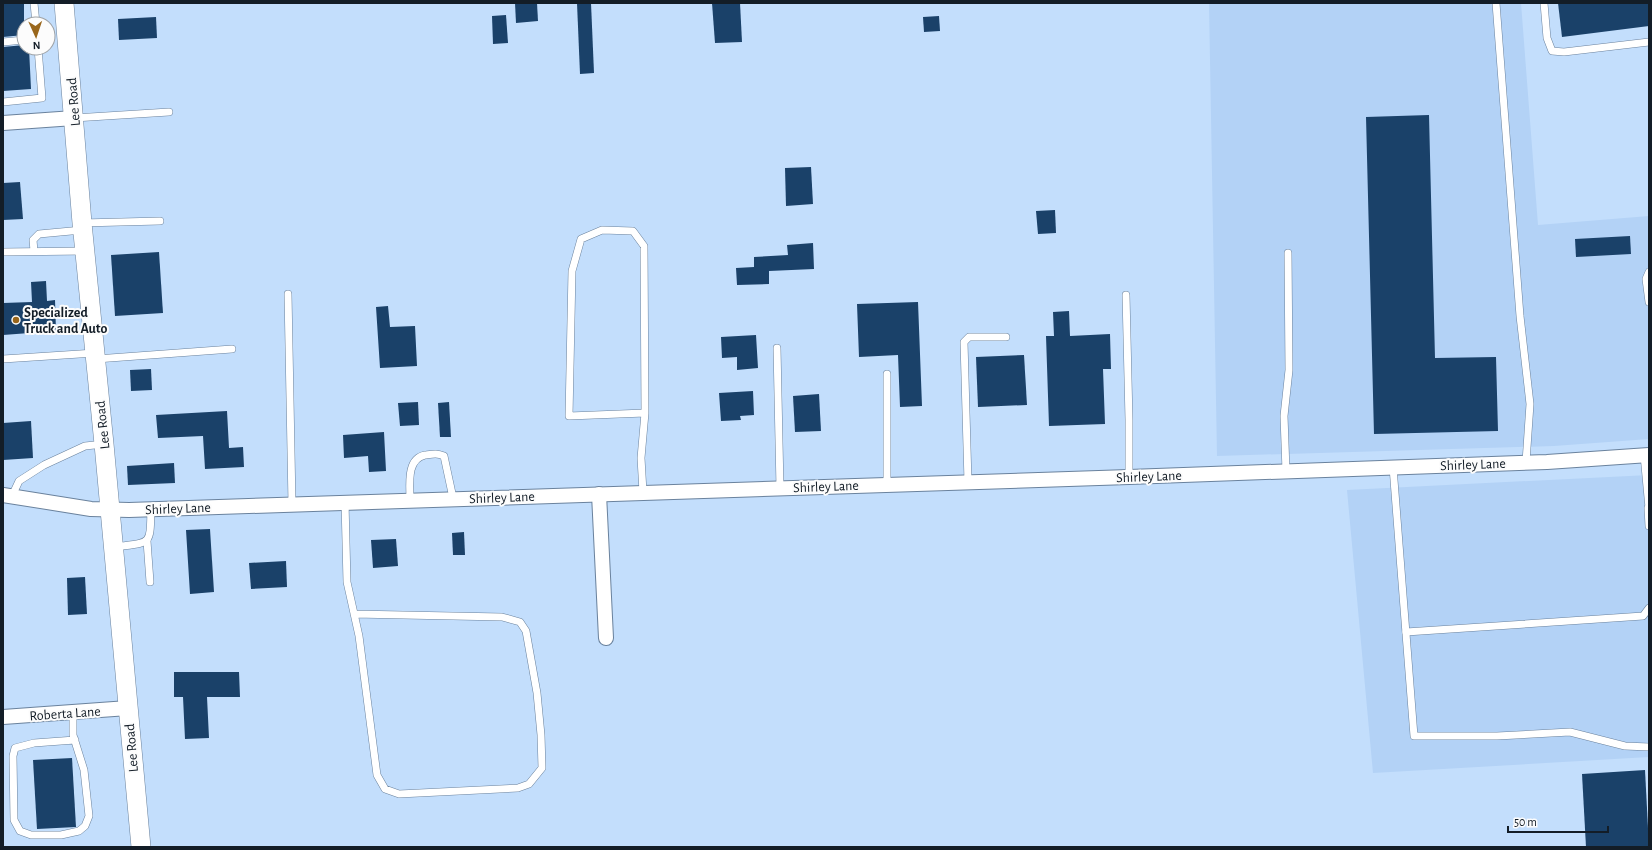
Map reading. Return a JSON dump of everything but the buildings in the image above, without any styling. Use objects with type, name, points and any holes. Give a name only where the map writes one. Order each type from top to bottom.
[{"type":"main road","name":"Lee Road","points":[[64,3],[82,227],[114,548],[141,847]]},
{"type":"street","points":[[3,123],[74,118]]},
{"type":"street","name":"Shirley Lane","points":[[8,496],[91,509],[151,509],[1129,477],[1526,462],[1646,455]]},
{"type":"street","points":[[599,494],[606,638]]},
{"type":"street","name":"Roberta Lane","points":[[3,717],[128,708]]},
{"type":"lane","points":[[34,3],[35,16]]},
{"type":"lane","points":[[1496,3],[1520,316],[1530,404],[1526,462]]},
{"type":"lane","points":[[1544,3],[1547,38],[1552,51],[1564,52],[1649,42]]},
{"type":"lane","points":[[3,42],[16,41]]},
{"type":"lane","points":[[3,102],[42,98],[39,56]]},
{"type":"lane","points":[[74,118],[169,112]]},
{"type":"lane","points":[[34,252],[33,240],[39,234],[82,227],[160,221]]},
{"type":"lane","points":[[643,492],[641,458],[645,413],[644,246],[633,231],[602,230],[581,239],[572,271],[568,416],[645,413]]},
{"type":"lane","points":[[3,252],[85,251]]},
{"type":"lane","points":[[1286,471],[1284,416],[1289,370],[1288,253]]},
{"type":"lane","points":[[1649,272],[1646,279],[1649,302]]},
{"type":"lane","points":[[288,294],[292,504]]},
{"type":"lane","points":[[1126,295],[1130,420],[1129,477]]},
{"type":"lane","points":[[968,482],[964,342],[969,337],[1006,337]]},
{"type":"lane","points":[[777,348],[780,488]]},
{"type":"lane","points":[[3,359],[232,349]]},
{"type":"lane","points":[[887,374],[887,484]]},
{"type":"lane","points":[[8,496],[19,481],[44,465],[85,446],[104,444]]},
{"type":"lane","points":[[410,500],[410,475],[413,463],[420,457],[436,453],[444,456],[453,498]]},
{"type":"lane","points":[[1646,455],[1649,526]]},
{"type":"lane","points":[[1394,467],[1414,736],[1497,736],[1570,732],[1625,746],[1649,747]]},
{"type":"lane","points":[[345,502],[347,582],[354,614],[359,636],[377,775],[385,789],[399,794],[518,788],[529,784],[542,768],[541,735],[526,631],[520,622],[502,617],[354,614]]},
{"type":"lane","points":[[150,582],[147,541],[150,537],[151,509]]},
{"type":"lane","points":[[114,548],[140,544],[147,541]]},
{"type":"lane","points":[[1406,632],[1643,616],[1649,608]]},
{"type":"lane","points":[[73,712],[74,740],[84,770],[89,816],[85,826],[79,831],[61,835],[31,835],[20,831],[14,820],[13,756],[15,748],[34,743],[74,740]]},
{"type":"shaded area","points":[[1209,3],[1521,3],[1538,225],[1649,216],[1649,439],[1554,446],[1217,456]]},
{"type":"shaded area","points":[[1649,475],[1649,757],[1373,773],[1347,490]]},
{"type":"place","name":"Specialized Truck and Auto","points":[[16,320]]}]
